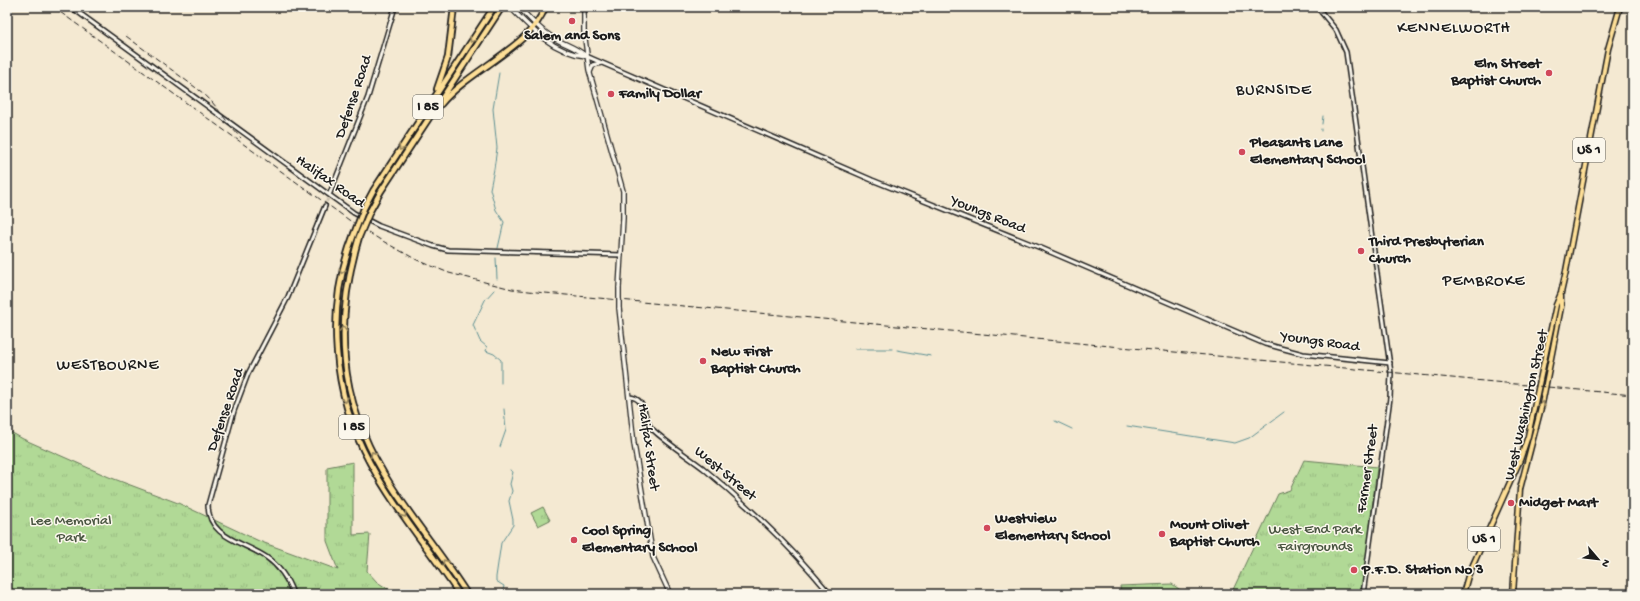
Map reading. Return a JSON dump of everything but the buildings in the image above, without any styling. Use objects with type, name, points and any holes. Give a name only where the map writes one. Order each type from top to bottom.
[{"type":"highway","points":[[431,102],[447,64],[454,7]]},
{"type":"highway","name":"I 85","points":[[459,594],[378,476],[361,447],[349,416],[341,385],[338,366],[336,316],[343,266],[364,208],[373,191],[494,7]]},
{"type":"highway","name":"I 85","points":[[467,594],[385,476],[367,442],[354,408],[345,366],[343,325],[347,280],[359,237],[370,211],[502,7]]},
{"type":"highway","points":[[427,122],[458,86],[532,30],[545,7]]},
{"type":"main road","points":[[519,7],[536,25],[552,37],[579,50],[586,56]]},
{"type":"main road","name":"Halifax Street","points":[[584,7],[586,56],[590,75],[623,191],[622,255],[618,288],[633,438],[653,556],[670,594]]},
{"type":"main road","name":"West Washington Street","points":[[1513,594],[1520,488],[1542,404],[1561,307],[1561,293],[1608,49],[1620,7]]},
{"type":"main road","points":[[511,8],[532,30],[557,47],[576,55],[586,56]]},
{"type":"main road","points":[[590,75],[593,65],[601,63]]},
{"type":"main road","name":"West Washington Street","points":[[1463,594],[1468,576],[1520,460],[1528,436],[1556,305],[1561,293]]},
{"type":"street","name":"Halifax Road","points":[[71,7],[361,218],[401,234],[448,250],[622,255]]},
{"type":"street","name":"Defense Road","points":[[330,193],[368,97],[395,7]]},
{"type":"street","name":"Farmer Street","points":[[1317,7],[1336,30],[1346,52],[1390,363],[1390,398],[1363,594]]},
{"type":"street","name":"Youngs Road","points":[[586,56],[872,180],[1041,248],[1265,344],[1303,354],[1390,363]]},
{"type":"street","name":"Defense Road","points":[[292,594],[284,575],[269,559],[216,529],[210,518],[208,505],[234,411],[248,374],[288,297],[325,206]]},
{"type":"street","name":"West Street","points":[[629,397],[635,397],[639,400],[647,422],[652,429],[737,497],[783,540],[830,594]]},
{"type":"green space","name":"Lee Memorial Park","points":[[7,430],[23,439],[109,477],[178,503],[259,541],[338,570],[327,541],[327,467],[353,462],[353,535],[370,534],[367,571],[377,582],[396,594],[7,594]]},
{"type":"green space","name":"West End Park Fairgrounds","points":[[1304,460],[1377,467],[1362,594],[1231,594],[1278,494],[1290,490]]},
{"type":"green space","points":[[543,507],[550,520],[538,526],[531,513]]},
{"type":"green space","points":[[1172,584],[1186,594],[1121,594],[1120,586]]},
{"type":"waterway","points":[[498,248],[504,222],[496,210],[490,189],[497,148],[493,109],[499,73]]},
{"type":"waterway","points":[[1322,124],[1323,116]]},
{"type":"waterway","points":[[496,258],[497,279]]},
{"type":"waterway","points":[[494,290],[485,300],[473,325],[480,341],[487,347],[486,351],[494,354],[501,360],[501,383]]},
{"type":"waterway","points":[[855,349],[892,349]]},
{"type":"waterway","points":[[897,350],[931,356]]},
{"type":"waterway","points":[[500,447],[506,430],[504,409]]},
{"type":"waterway","points":[[1127,426],[1235,443],[1249,438],[1284,412]]},
{"type":"waterway","points":[[1055,421],[1072,429]]},
{"type":"waterway","points":[[502,594],[504,586],[496,581],[496,577],[501,543],[513,525],[509,501],[512,491],[510,484],[513,472],[510,470]]},
{"type":"tunnel","points":[[325,206],[330,193]]},
{"type":"railway","points":[[53,7],[349,220],[379,239],[417,260],[449,273],[512,289],[1633,395]]},
{"type":"railway","points":[[126,36],[203,93],[241,138]]},
{"type":"place","name":"Salem and Sons","points":[[572,21]]},
{"type":"place","name":"Elm Street Baptist Church","points":[[1549,73]]},
{"type":"place","name":"Family Dollar","points":[[611,94]]},
{"type":"place","name":"Pleasants Lane Elementary School","points":[[1242,152]]},
{"type":"place","name":"Third Presbyterian Church","points":[[1361,251]]},
{"type":"place","name":"New First Baptist Church","points":[[703,361]]},
{"type":"place","name":"Midget Mart","points":[[1511,503]]},
{"type":"place","name":"Westview Elementary School","points":[[987,528]]},
{"type":"place","name":"Mount Olivet Baptist Church","points":[[1162,534]]},
{"type":"place","name":"Cool Spring Elementary School","points":[[574,540]]},
{"type":"place","name":"P.F.D. Station No 3","points":[[1354,570]]},
{"type":"district","name":"KENNELWORTH","points":[[1454,29]]},
{"type":"district","name":"BURNSIDE","points":[[1274,91]]},
{"type":"district","name":"PEMBROKE","points":[[1484,282]]},
{"type":"district","name":"WESTBOURNE","points":[[108,366]]}]
